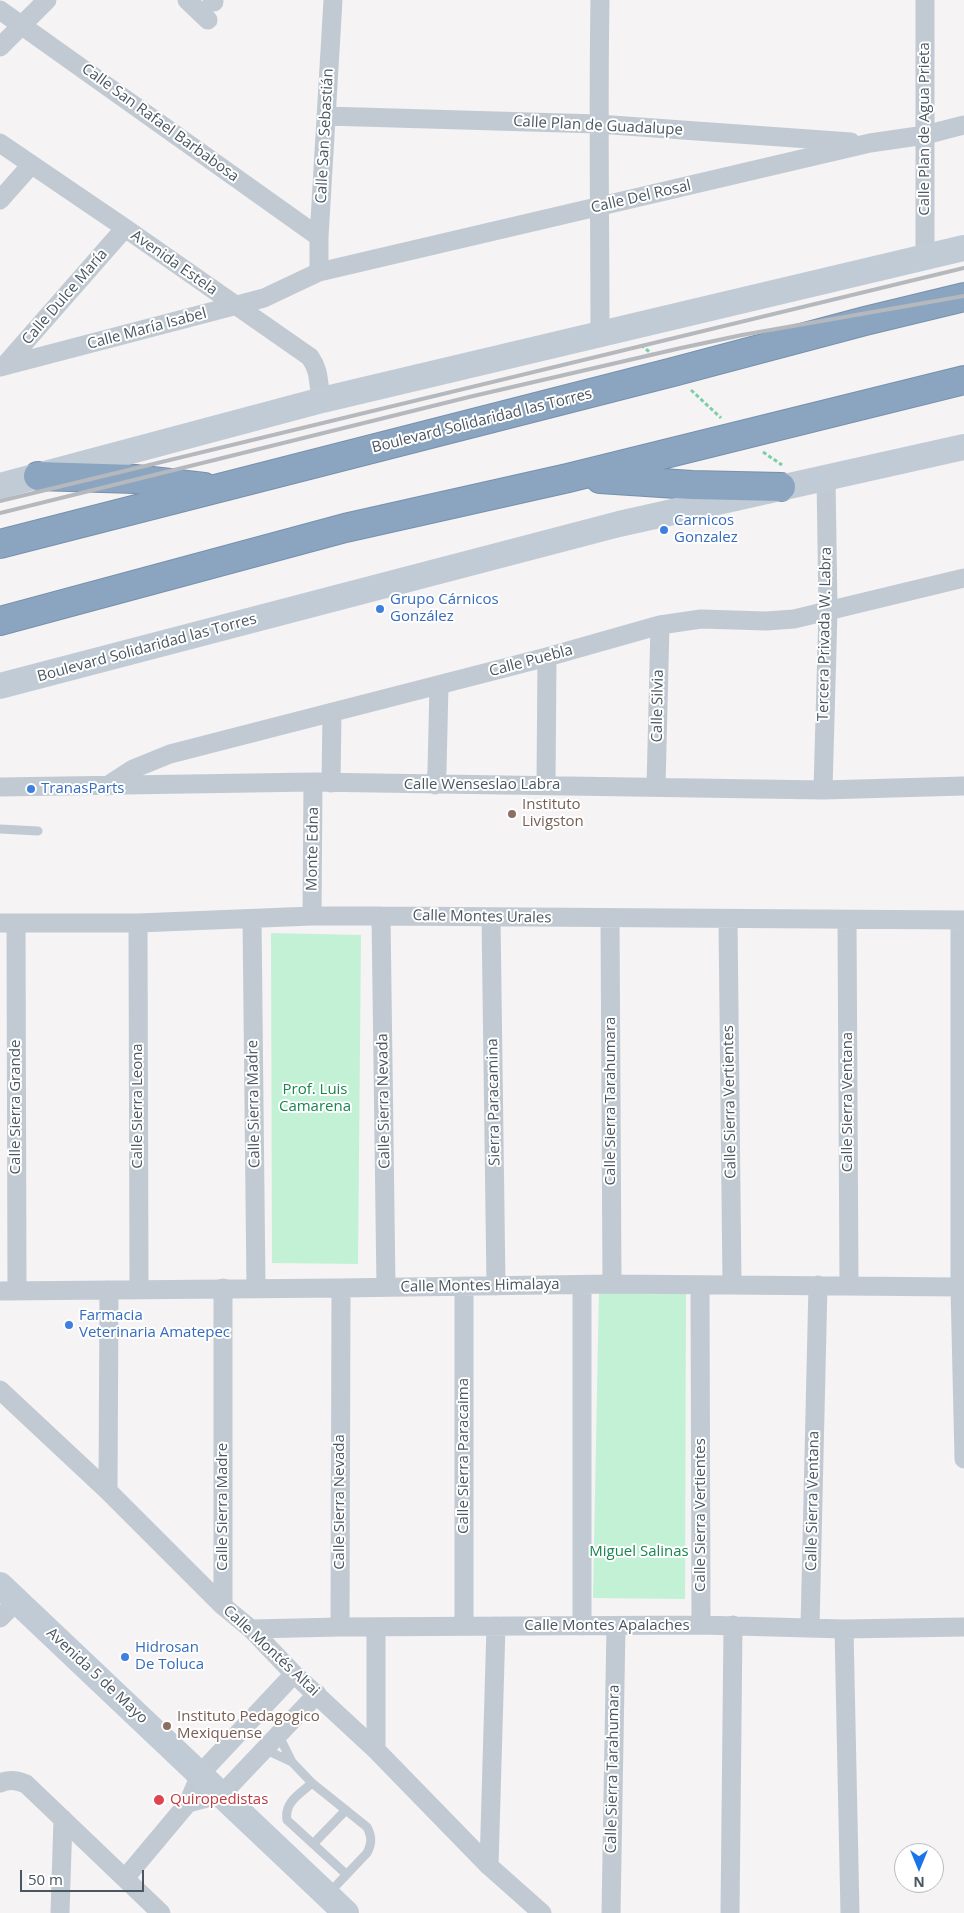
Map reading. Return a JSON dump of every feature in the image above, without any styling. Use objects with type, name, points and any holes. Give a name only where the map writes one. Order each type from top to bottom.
[{"type":"highway","points":[[865,321],[964,277]]},
{"type":"highway","name":"Boulevard Solidaridad las Torres","points":[[0,544],[964,297]]},
{"type":"highway","points":[[0,621],[344,528],[568,478],[964,380]]},
{"type":"highway","points":[[38,476],[136,479],[220,489]]},
{"type":"highway","points":[[568,478],[692,485],[804,482]]},
{"type":"main road","points":[[0,486],[322,400],[964,248]]},
{"type":"main road","name":"Boulevard Solidaridad las Torres","points":[[0,686],[620,524],[964,447]]},
{"type":"main road","name":"Avenida 5 de Mayo","points":[[6,1601],[201,1774],[346,1913]]},
{"type":"street","points":[[0,47],[46,0]]},
{"type":"street","points":[[188,0],[208,20]]},
{"type":"street","name":"Calle San Sebastián","points":[[319,272],[319,237],[333,0]]},
{"type":"street","points":[[600,0],[598,124],[600,207],[611,332]]},
{"type":"street","name":"Calle Plan de Agua Prieta","points":[[924,258],[925,0]]},
{"type":"street","name":"Calle San Rafael Barbabosa","points":[[0,10],[319,237]]},
{"type":"street","name":"Calle Plan de Guadalupe","points":[[326,116],[598,124],[870,143]]},
{"type":"street","name":"Calle Del Rosal","points":[[319,272],[870,143],[925,135],[964,126]]},
{"type":"street","name":"Avenida Estela","points":[[0,143],[310,358],[317,367],[322,400]]},
{"type":"street","points":[[0,200],[31,165]]},
{"type":"street","name":"Calle Dulce María","points":[[2,366],[125,228]]},
{"type":"street","name":"Calle María Isabel","points":[[2,366],[264,298],[319,272]]},
{"type":"street","name":"Tercera Privada W. Labra","points":[[804,482],[828,611],[823,790]]},
{"type":"street","name":"Calle Puebla","points":[[107,786],[133,769],[170,754],[660,626],[711,619],[766,621],[794,619],[964,578]]},
{"type":"street","name":"Calle Silvia","points":[[656,787],[660,626]]},
{"type":"street","points":[[546,785],[547,657]]},
{"type":"street","points":[[435,785],[439,685]]},
{"type":"street","name":"Monte Edna","points":[[312,916],[322,783],[332,712]]},
{"type":"street","name":"Calle Wenseslao Labra","points":[[0,787],[322,783],[823,790],[964,786]]},
{"type":"street","name":"Calle Montes Urales","points":[[8,923],[138,923],[312,916],[962,920]]},
{"type":"street","name":"Calle Sierra Nevada","points":[[381,916],[386,1287]]},
{"type":"street","name":"Sierra Paracamina","points":[[491,917],[496,1286]]},
{"type":"street","name":"Calle Sierra Tarahumara","points":[[610,918],[612,1284]]},
{"type":"street","name":"Calle Sierra Madre","points":[[252,919],[256,1288]]},
{"type":"street","name":"Calle Sierra Vertientes","points":[[728,920],[732,1285]]},
{"type":"street","name":"Calle Sierra Ventana","points":[[847,920],[849,1285]]},
{"type":"street","points":[[962,920],[960,1287],[964,1457]]},
{"type":"street","name":"Calle Sierra Grande","points":[[8,923],[8,1291]]},
{"type":"street","name":"Calle Sierra Leona","points":[[138,923],[139,1290]]},
{"type":"street","points":[[582,1284],[582,1626]]},
{"type":"street","name":"Calle Montes Himalaya","points":[[8,1291],[582,1284],[960,1287]]},
{"type":"street","name":"Calle Sierra Vertientes","points":[[700,1285],[702,1625]]},
{"type":"street","name":"Calle Sierra Ventana","points":[[810,1627],[818,1285]]},
{"type":"street","name":"Calle Sierra Paracaima","points":[[464,1286],[464,1626]]},
{"type":"street","name":"Calle Sierra Madre","points":[[223,1288],[223,1606]]},
{"type":"street","name":"Calle Sierra Nevada","points":[[340,1626],[341,1288]]},
{"type":"street","points":[[108,1491],[109,1290]]},
{"type":"street","name":"Calle Montés Altai","points":[[0,1390],[108,1491],[223,1606],[251,1629],[294,1674],[376,1750],[489,1866],[542,1913]]},
{"type":"street","points":[[730,1913],[733,1625]]},
{"type":"street","name":"Calle Montes Apalaches","points":[[251,1629],[340,1626],[733,1625],[844,1629],[964,1627]]},
{"type":"street","points":[[376,1626],[376,1750]]},
{"type":"street","points":[[489,1866],[496,1626]]},
{"type":"street","name":"Calle Sierra Tarahumara","points":[[611,1913],[616,1626]]},
{"type":"street","points":[[844,1629],[850,1913]]},
{"type":"street","points":[[126,1877],[188,1803],[201,1774],[294,1674]]},
{"type":"street","points":[[188,1803],[222,1794],[317,1694]]},
{"type":"street","points":[[0,1783],[6,1780],[17,1780],[26,1784],[162,1913]]},
{"type":"street","points":[[60,1913],[63,1819]]},
{"type":"lane","points":[[0,829],[38,831]]},
{"type":"lane","points":[[278,1734],[292,1762],[312,1783],[367,1827],[371,1836],[371,1845],[367,1853],[327,1895]]},
{"type":"lane","points":[[264,1749],[292,1762]]},
{"type":"lane","points":[[312,1783],[288,1804],[287,1820],[346,1874]]},
{"type":"lane","points":[[313,1844],[346,1810]]},
{"type":"path","points":[[611,332],[673,372],[740,436],[804,482]]},
{"type":"green space","name":"Prof. Luis Camarena","points":[[271,933],[361,935],[358,1264],[272,1263]]},
{"type":"green space","name":"Miguel Salinas","points":[[599,1288],[686,1288],[685,1599],[593,1598]]},
{"type":"railway","points":[[0,501],[964,268]]},
{"type":"railway","points":[[0,513],[469,397],[681,348],[742,335],[964,296]]},
{"type":"place","name":"Carnicos Gonzalez","points":[[664,530]]},
{"type":"place","name":"Grupo Cárnicos González","points":[[380,609]]},
{"type":"place","name":"TranasParts","points":[[31,789]]},
{"type":"place","name":"Instituto Livigston","points":[[512,814]]},
{"type":"place","name":"Farmacia Veterinaria Amatepec","points":[[69,1325]]},
{"type":"place","name":"Hidrosan De Toluca","points":[[125,1657]]},
{"type":"place","name":"Instituto Pedagogico Mexiquense","points":[[167,1726]]},
{"type":"place","name":"Quiropedistas","points":[[159,1800]]}]
